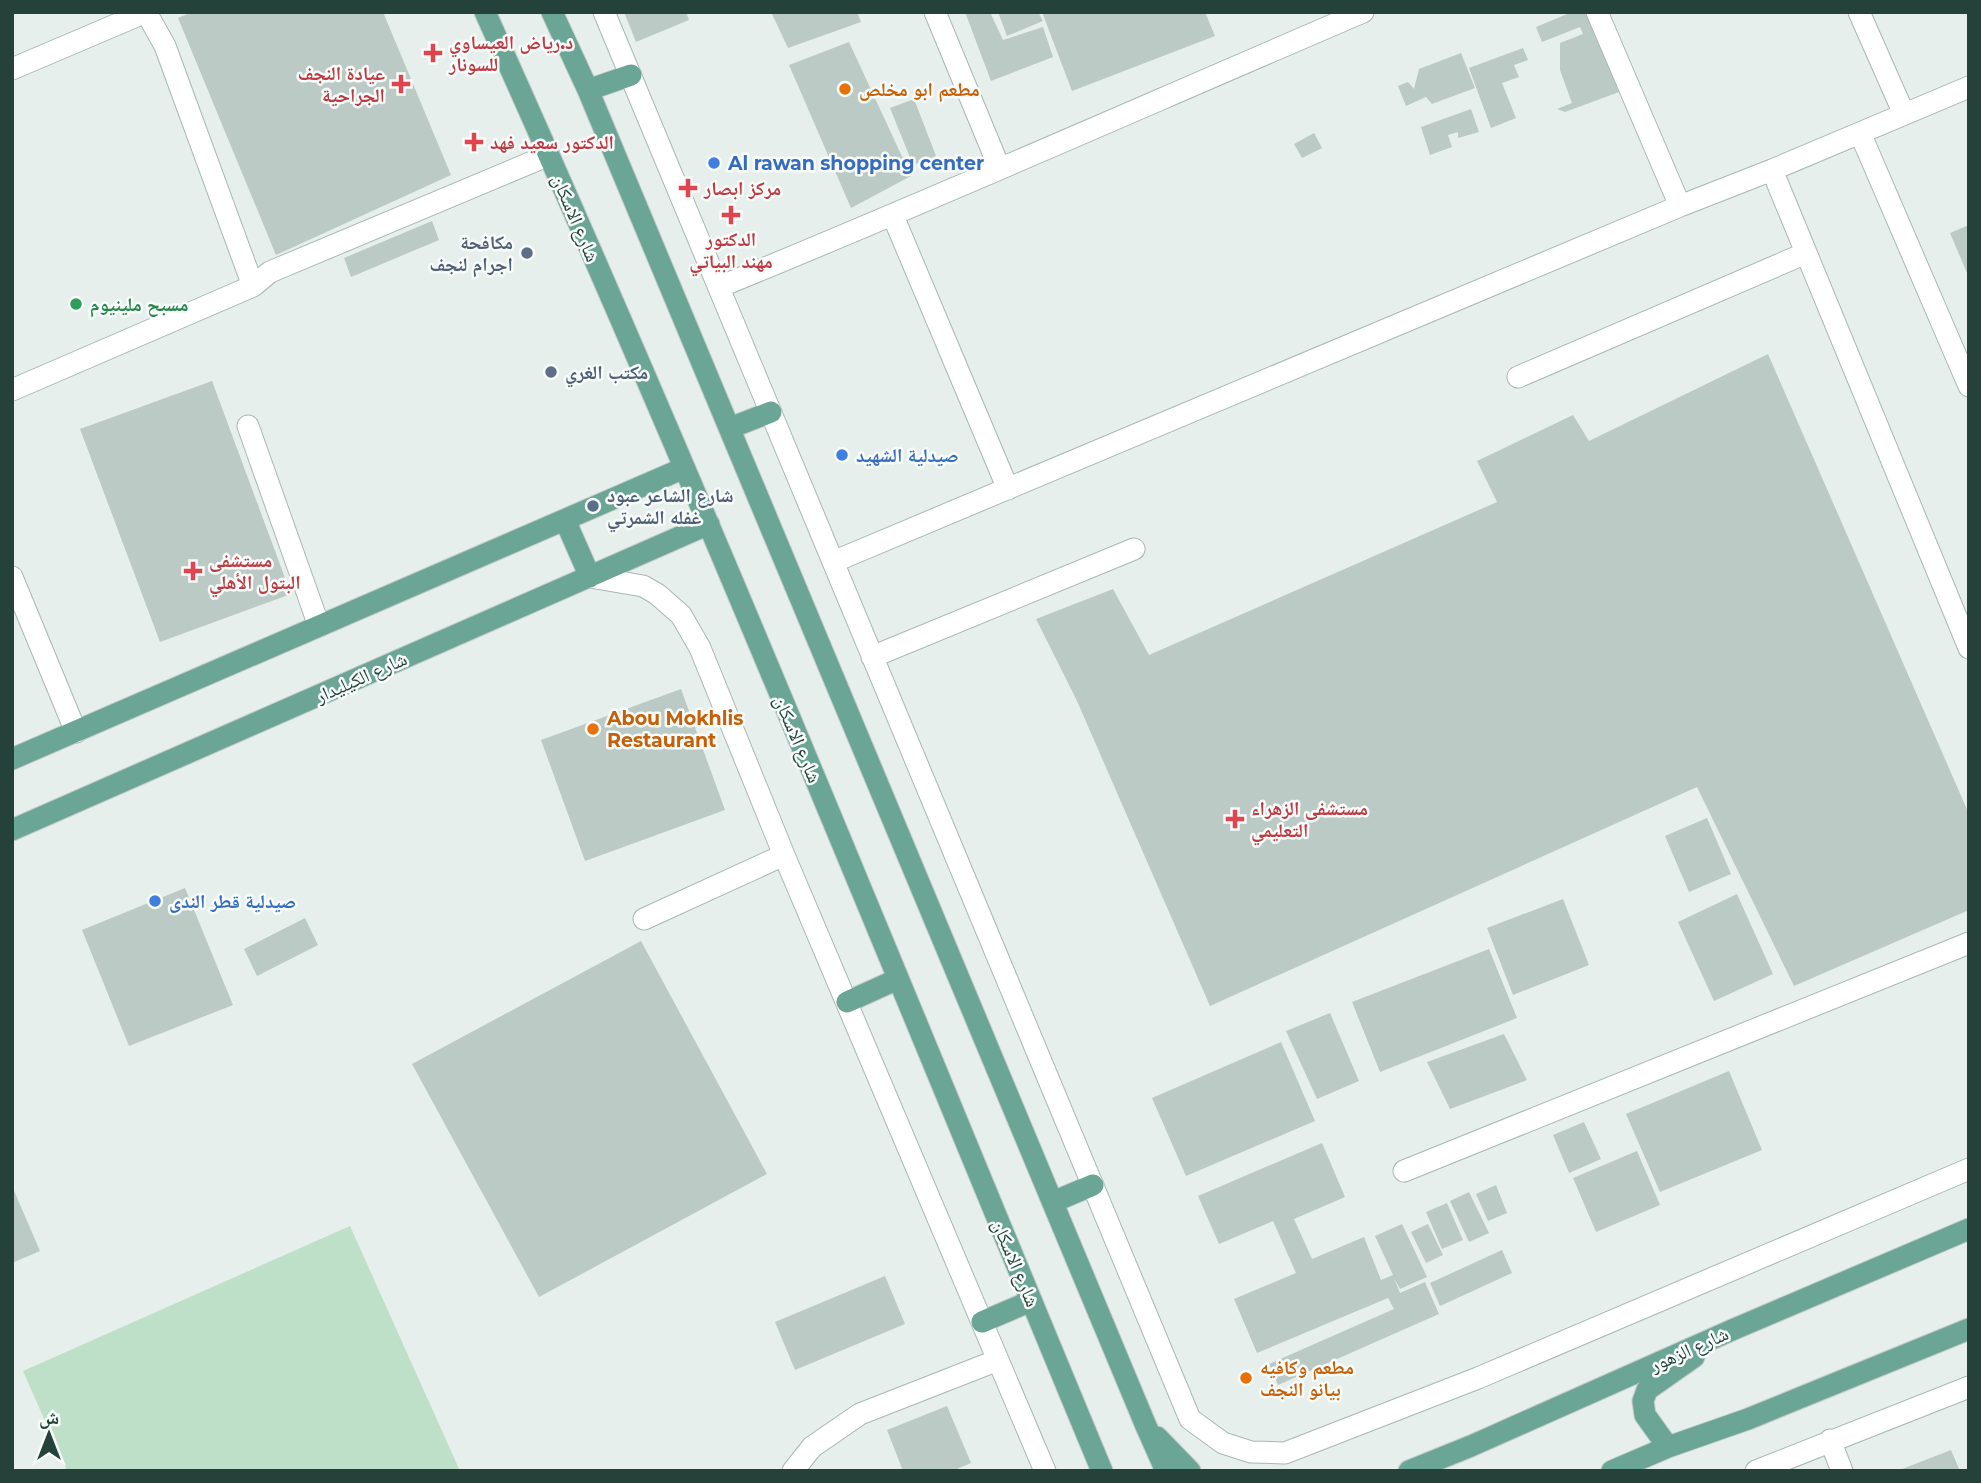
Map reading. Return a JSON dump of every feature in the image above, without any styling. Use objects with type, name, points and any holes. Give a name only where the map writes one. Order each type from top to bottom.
[{"type":"main road","name":"شارع الاسكان","points":[[485,12],[709,524],[1102,1471]]},
{"type":"main road","points":[[552,12],[588,90],[1167,1471]]},
{"type":"main road","points":[[588,90],[631,75]]},
{"type":"main road","points":[[730,428],[771,412]]},
{"type":"main road","points":[[12,759],[684,468]]},
{"type":"main road","points":[[565,520],[590,577]]},
{"type":"main road","name":"شارع الكيليدار","points":[[12,830],[709,524]]},
{"type":"main road","points":[[847,1002],[898,979]]},
{"type":"main road","points":[[1053,1202],[1093,1185]]},
{"type":"main road","name":"شارع الزهور","points":[[1409,1471],[1969,1229]]},
{"type":"main road","points":[[982,1322],[1031,1301]]},
{"type":"main road","points":[[1612,1471],[1969,1329]]},
{"type":"main road","points":[[1668,1447],[1645,1415],[1643,1401],[1647,1390],[1732,1330]]},
{"type":"main road","points":[[1146,1426],[1190,1471]]},
{"type":"street","points":[[12,69],[146,12],[165,46],[253,286]]},
{"type":"street","points":[[604,12],[1190,1419],[1223,1443],[1251,1452],[1285,1453],[1478,1378],[1969,1169]]},
{"type":"street","points":[[935,12],[999,167]]},
{"type":"street","points":[[719,287],[894,216],[999,167],[1363,12]]},
{"type":"street","points":[[1597,12],[1680,206]]},
{"type":"street","points":[[1859,12],[1904,114]]},
{"type":"street","points":[[833,562],[1969,87]]},
{"type":"street","points":[[1860,133],[1969,386]]},
{"type":"street","points":[[12,390],[253,286],[270,272],[549,155]]},
{"type":"street","points":[[1772,170],[1969,648]]},
{"type":"street","points":[[894,216],[1007,489]]},
{"type":"street","points":[[1518,377],[1806,253]]},
{"type":"street","points":[[248,426],[319,626]]},
{"type":"street","points":[[873,657],[1133,549]]},
{"type":"street","points":[[12,577],[76,732]]},
{"type":"street","points":[[590,577],[643,586],[681,615],[700,648],[784,855],[1045,1471]]},
{"type":"street","points":[[644,919],[784,855]]},
{"type":"street","points":[[1404,1171],[1969,943]]},
{"type":"street","points":[[793,1471],[812,1447],[860,1414],[998,1360]]},
{"type":"street","points":[[1756,1471],[1969,1387]]},
{"type":"street","points":[[1830,1440],[1842,1471]]},
{"type":"green space","points":[[350,1226],[460,1471],[67,1471],[23,1371]]},
{"type":"building","points":[[192,12],[383,12],[451,175],[276,255],[178,18]]},
{"type":"building","points":[[624,12],[686,12],[689,20],[636,42]]},
{"type":"building","points":[[771,12],[857,12],[861,22],[788,48]]},
{"type":"building","points":[[965,12],[990,12],[1003,40],[1043,27],[1053,57],[991,81]]},
{"type":"building","points":[[998,12],[1038,12],[1043,21],[1007,36]]},
{"type":"building","points":[[1042,12],[1205,12],[1215,36],[1072,91]]},
{"type":"building","points":[[1572,12],[1590,12],[1633,79],[1616,85],[1619,92],[1565,112],[1557,109],[1572,103],[1560,70],[1560,43],[1583,34],[1580,27],[1542,42],[1536,27]]},
{"type":"building","points":[[849,42],[911,176],[851,208],[789,65]]},
{"type":"building","points":[[1523,48],[1528,60],[1514,65],[1519,77],[1502,83],[1516,118],[1491,128],[1469,68]]},
{"type":"building","points":[[1461,53],[1475,88],[1432,104],[1426,97],[1406,106],[1398,86],[1408,82],[1414,89],[1419,69]]},
{"type":"building","points":[[914,99],[936,156],[913,165],[890,108]]},
{"type":"building","points":[[1471,109],[1479,132],[1458,138],[1458,132],[1448,135],[1452,147],[1430,155],[1421,127]]},
{"type":"building","points":[[1314,133],[1322,148],[1302,158],[1294,144]]},
{"type":"building","points":[[432,221],[439,240],[351,277],[344,258]]},
{"type":"building","points":[[1969,225],[1969,272],[1967,273],[1950,233]]},
{"type":"building","points":[[1768,354],[1969,814],[1969,910],[1794,986],[1697,787],[1210,1006],[1077,701],[1036,619],[1113,589],[1149,655],[1497,502],[1477,461],[1573,415],[1589,441]]},
{"type":"building","points":[[212,381],[291,594],[160,642],[80,429]]},
{"type":"building","points":[[681,689],[725,810],[585,861],[541,740]]},
{"type":"building","points":[[1707,818],[1731,874],[1689,892],[1665,836]]},
{"type":"building","points":[[185,888],[233,1005],[129,1046],[82,930]]},
{"type":"building","points":[[1737,894],[1773,974],[1714,1001],[1678,922]]},
{"type":"building","points":[[1563,899],[1589,965],[1513,995],[1487,928]]},
{"type":"building","points":[[305,918],[318,945],[257,976],[244,949]]},
{"type":"building","points":[[641,941],[767,1174],[539,1297],[412,1064]]},
{"type":"building","points":[[1489,949],[1517,1018],[1380,1072],[1352,1002]]},
{"type":"building","points":[[1330,1013],[1359,1081],[1317,1099],[1286,1031]]},
{"type":"building","points":[[1504,1034],[1527,1080],[1450,1109],[1427,1062]]},
{"type":"building","points":[[1281,1042],[1315,1121],[1186,1176],[1152,1098]]},
{"type":"building","points":[[1729,1071],[1762,1150],[1660,1192],[1626,1114]]},
{"type":"building","points":[[1584,1122],[1601,1159],[1569,1173],[1553,1135]]},
{"type":"building","points":[[1322,1143],[1345,1197],[1294,1219],[1312,1259],[1364,1237],[1381,1280],[1393,1275],[1375,1236],[1402,1224],[1427,1277],[1400,1289],[1394,1278],[1400,1293],[1425,1282],[1439,1314],[1278,1385],[1269,1364],[1394,1309],[1388,1298],[1257,1353],[1234,1299],[1296,1273],[1273,1221],[1219,1244],[1198,1196]]},
{"type":"building","points":[[1637,1151],[1660,1205],[1596,1232],[1573,1178]]},
{"type":"building","points":[[1496,1185],[1507,1213],[1488,1221],[1476,1194]]},
{"type":"building","points":[[12,1186],[40,1251],[12,1263]]},
{"type":"building","points":[[1469,1192],[1489,1233],[1469,1242],[1450,1201]]},
{"type":"building","points":[[1447,1203],[1463,1240],[1442,1249],[1426,1212]]},
{"type":"building","points":[[1428,1224],[1443,1255],[1426,1263],[1411,1232]]},
{"type":"building","points":[[1502,1250],[1512,1273],[1440,1306],[1430,1283]]},
{"type":"building","points":[[885,1276],[905,1324],[795,1370],[775,1322]]},
{"type":"building","points":[[947,1406],[971,1463],[952,1471],[903,1471],[887,1430]]},
{"type":"building","points":[[1951,1450],[1960,1471],[1897,1471]]},
{"type":"place","name":"د.رياض العيساوي للسونار","points":[[433,53]]},
{"type":"place","name":"عيادة النجف الجراحية","points":[[401,84]]},
{"type":"place","name":"مطعم ابو مخلص","points":[[845,89]]},
{"type":"place","name":"الدكتور سعيد فهد","points":[[474,142]]},
{"type":"place","name":"Al rawan shopping center","points":[[714,163]]},
{"type":"place","name":"مركز ابصار","points":[[688,188]]},
{"type":"place","name":"الدكتور مهند البياتي","points":[[731,215]]},
{"type":"place","name":"مکافحة اجرام لنجف","points":[[527,253]]},
{"type":"place","name":"مسبح ملينيوم","points":[[76,304]]},
{"type":"place","name":"مكتب الغري","points":[[551,372]]},
{"type":"place","name":"صيدلية الشهيد","points":[[842,455]]},
{"type":"place","name":"شارع الشاعر عبود غفله الشمرتي","points":[[593,506]]},
{"type":"place","name":"مستشفى البتول الأهلي","points":[[193,571]]},
{"type":"place","name":"Abou Mokhlis Restaurant","points":[[593,729]]},
{"type":"place","name":"مستشفى الزهراء التعليمي","points":[[1235,819]]},
{"type":"place","name":"صيدلية قطر الندى","points":[[155,901]]},
{"type":"place","name":"مطعم وكافيه بيانو النجف","points":[[1246,1378]]}]
